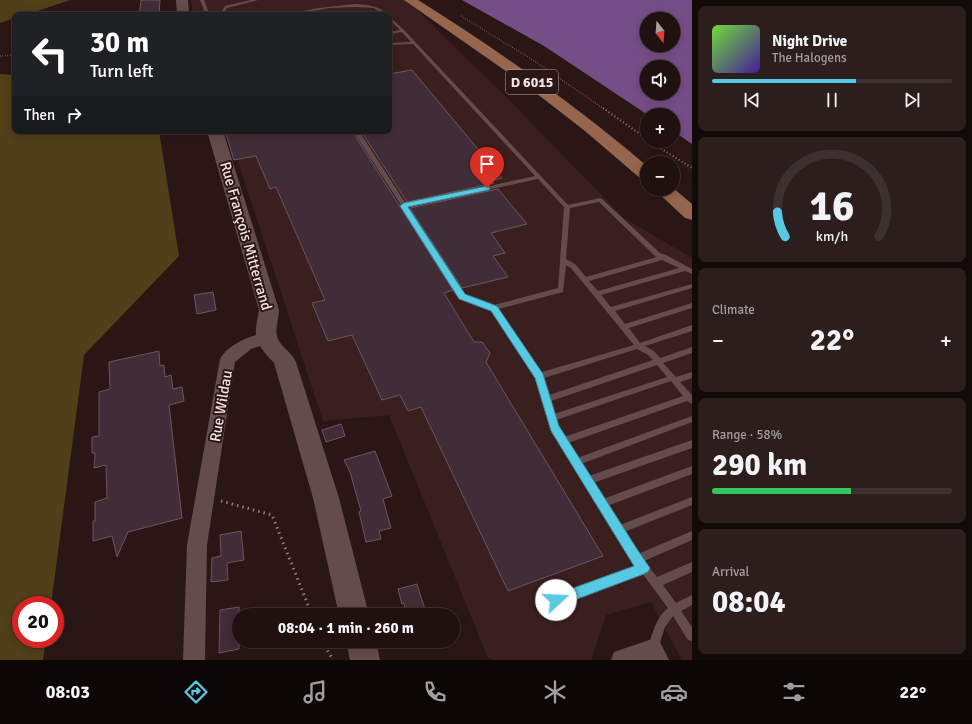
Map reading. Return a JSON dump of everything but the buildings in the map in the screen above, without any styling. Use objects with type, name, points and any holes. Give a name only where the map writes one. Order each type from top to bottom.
[{"type":"main road","name":"D 6015","points":[[410,0],[471,39],[533,83],[578,117],[640,169]]},
{"type":"main road","points":[[671,196],[692,214]]},
{"type":"street","points":[[182,0],[183,12]]},
{"type":"street","name":"Rue François Mitterrand","points":[[216,134],[269,310],[266,331],[267,338]]},
{"type":"street","points":[[267,338],[272,349],[283,359],[286,368],[326,498],[352,608]]},
{"type":"street","name":"Rue Wildau","points":[[194,660],[197,545],[228,359],[238,349],[248,343],[267,338]]},
{"type":"street","points":[[362,648],[365,660]]},
{"type":"street","points":[[622,660],[655,655]]},
{"type":"lane","points":[[202,0],[206,12]]},
{"type":"lane","points":[[223,12],[226,7],[256,0]]},
{"type":"lane","points":[[307,12],[356,5],[374,7],[383,12]]},
{"type":"lane","points":[[392,21],[567,207],[561,290],[494,308]]},
{"type":"lane","points":[[392,33],[403,31]]},
{"type":"lane","points":[[392,44],[414,43]]},
{"type":"lane","points":[[358,134],[462,296],[494,308],[540,376],[554,428],[636,558],[674,608],[692,636]]},
{"type":"lane","points":[[404,206],[540,178]]},
{"type":"lane","points":[[567,207],[600,200],[658,255],[692,272]]},
{"type":"lane","points":[[584,280],[664,258]]},
{"type":"lane","points":[[562,441],[690,399],[651,353],[638,346],[624,326],[572,266],[563,260]]},
{"type":"lane","points":[[596,294],[685,269]]},
{"type":"lane","points":[[610,310],[692,286]]},
{"type":"lane","points":[[624,326],[692,305]]},
{"type":"lane","points":[[540,376],[692,328]]},
{"type":"lane","points":[[546,399],[692,350]]},
{"type":"lane","points":[[551,418],[673,379],[692,375]]},
{"type":"lane","points":[[575,462],[692,419]]},
{"type":"lane","points":[[587,481],[692,444]]},
{"type":"lane","points":[[601,504],[692,470]]},
{"type":"lane","points":[[618,530],[692,501]]},
{"type":"lane","points":[[636,558],[692,535]]},
{"type":"lane","points":[[656,583],[692,567]]},
{"type":"lane","points":[[556,600],[644,568]]},
{"type":"lane","points":[[655,655],[662,621],[674,608],[692,600]]},
{"type":"path","points":[[457,14],[532,60],[640,134]]},
{"type":"path","points":[[0,56],[12,54]]},
{"type":"path","points":[[661,148],[692,168]]},
{"type":"path","points":[[205,497],[272,515],[309,608]]},
{"type":"path","points":[[326,648],[333,660]]},
{"type":"shaded area","points":[[0,0],[70,0],[35,12],[12,12],[12,19],[0,23]]},
{"type":"shaded area","points":[[191,0],[404,0],[412,5],[510,101],[624,218],[692,258],[692,660],[682,660],[651,602],[606,615],[591,660],[492,660],[488,658],[389,415],[323,421],[229,134],[392,134],[392,12],[193,12]]},
{"type":"shaded area","points":[[462,0],[692,0],[692,144],[680,136],[680,108],[640,108],[640,110],[544,46]]},
{"type":"shaded area","points":[[0,74],[12,75],[12,134],[159,134],[179,256],[84,355],[52,596],[12,596],[12,648],[45,648],[43,660],[0,660]]},
{"type":"route","points":[[487,188],[404,206],[462,296],[494,308],[540,376],[554,428],[632,554],[644,568],[556,600]]}]
